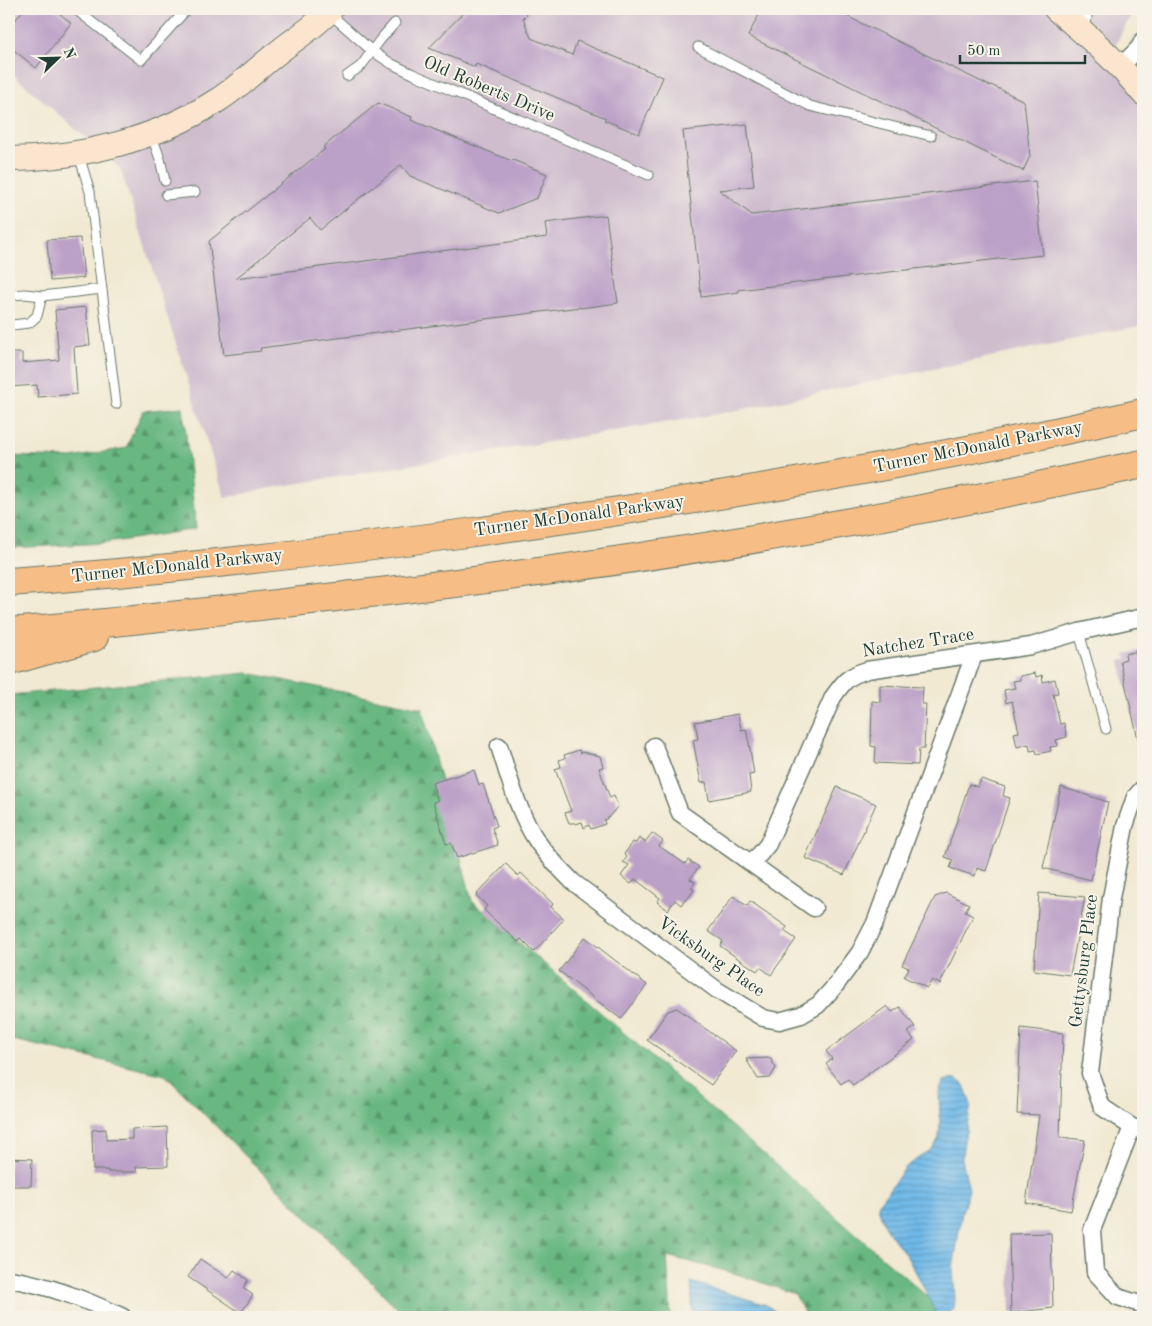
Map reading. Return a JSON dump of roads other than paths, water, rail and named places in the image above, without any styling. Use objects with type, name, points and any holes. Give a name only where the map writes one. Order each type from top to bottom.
[{"type":"highway","name":"Turner McDonald Parkway","points":[[9,582],[311,553],[620,511],[768,487],[920,459],[1030,438],[1143,413]]},
{"type":"highway","points":[[9,632],[157,618],[499,578],[684,550],[866,519],[1040,486],[1143,464]]},
{"type":"highway","points":[[9,661],[157,618]]},
{"type":"street","points":[[1056,9],[1086,34],[1120,67],[1143,94]]},
{"type":"street","points":[[9,159],[34,159],[79,154],[114,146],[183,120],[218,100],[248,78],[322,10]]},
{"type":"street","points":[[1120,67],[1139,48],[1143,40]]},
{"type":"street","name":"Natchez Trace","points":[[750,862],[768,844],[833,697],[844,682],[855,674],[866,670],[1031,646],[1079,632],[1143,617]]},
{"type":"street","name":"Vicksburg Place","points":[[499,746],[524,819],[536,840],[552,861],[573,882],[717,990],[763,1018],[779,1021],[801,1015],[818,1005],[835,986],[863,945],[875,923],[974,655]]},
{"type":"street","points":[[654,746],[680,814],[814,908]]},
{"type":"street","name":"Gettysburg Place","points":[[1143,788],[1135,797],[1125,826],[1111,898],[1090,1073],[1102,1107],[1138,1128],[1092,1230],[1095,1272],[1118,1297],[1143,1305]]},
{"type":"street","points":[[9,1279],[55,1290],[97,1305],[123,1317]]},
{"type":"lane","points":[[75,9],[141,60],[187,9]]},
{"type":"lane","points":[[1086,34],[1090,9]]},
{"type":"lane","name":"Old Roberts Drive","points":[[322,10],[372,51],[392,64],[649,175]]},
{"type":"lane","points":[[348,76],[361,66],[395,23]]},
{"type":"lane","points":[[698,47],[810,106],[931,136]]},
{"type":"lane","points":[[151,133],[165,181]]},
{"type":"lane","points":[[79,154],[90,192],[116,404]]},
{"type":"lane","points":[[166,195],[195,192]]},
{"type":"lane","points":[[9,297],[25,294],[42,296],[102,289]]},
{"type":"lane","points":[[9,323],[12,325],[29,323],[36,316],[42,296]]},
{"type":"lane","points":[[1079,632],[1106,729]]},
{"type":"water","points":[[956,1079],[964,1085],[971,1105],[962,1159],[969,1190],[962,1212],[953,1269],[954,1308],[947,1317],[937,1316],[907,1257],[885,1226],[878,1204],[906,1167],[932,1149],[939,1138],[939,1092],[944,1081]]},
{"type":"water","points":[[691,1282],[767,1305],[781,1317],[693,1317]]}]
